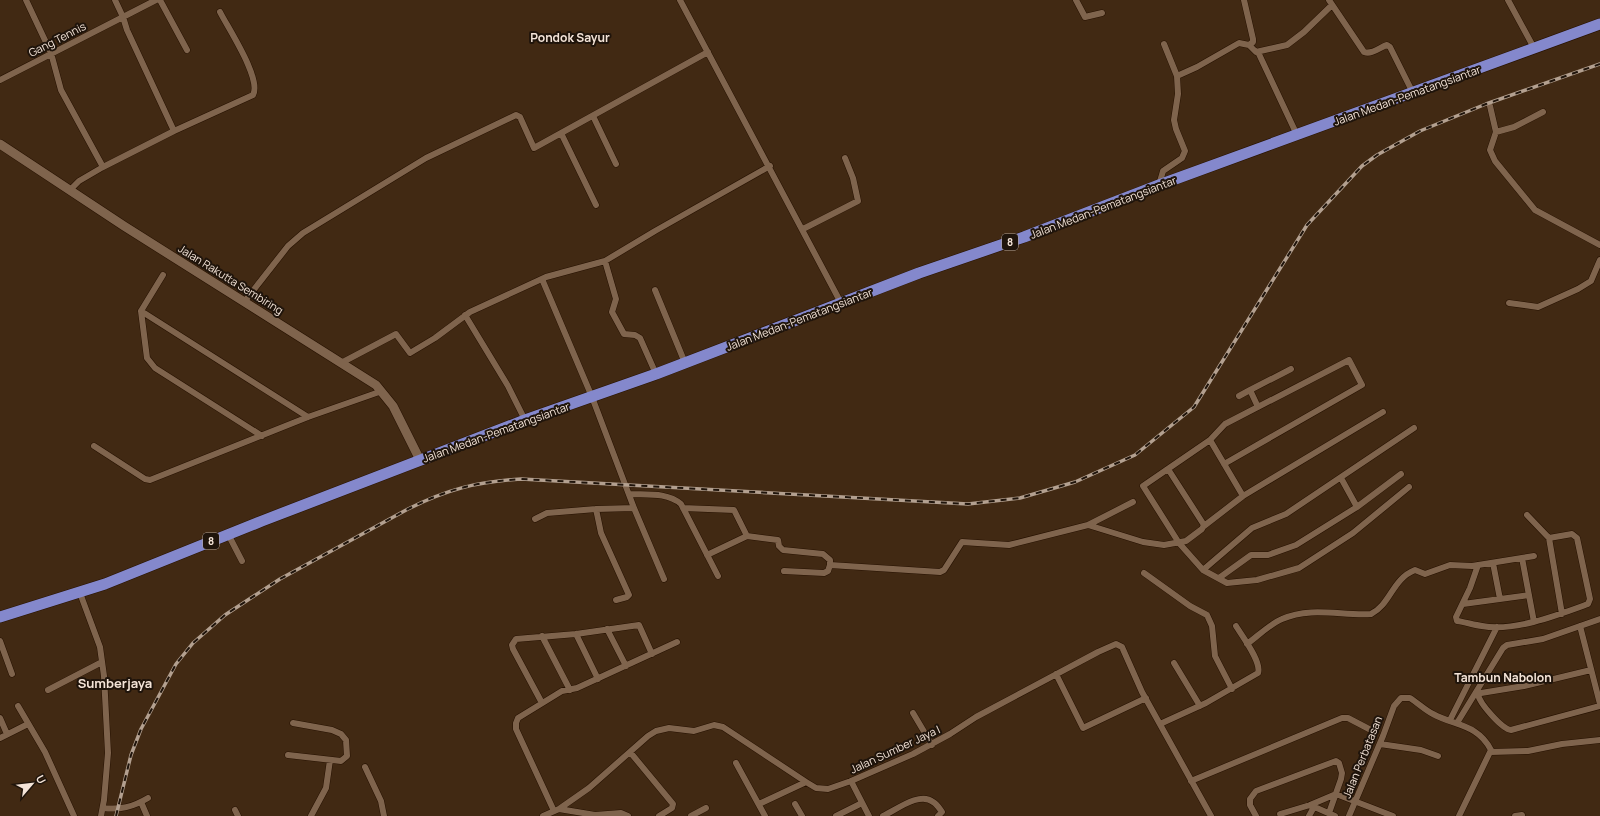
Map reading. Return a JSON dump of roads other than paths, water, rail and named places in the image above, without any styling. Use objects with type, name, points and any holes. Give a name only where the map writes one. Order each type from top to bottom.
[{"type":"highway","name":"Jalan Medan-Pematangsiantar","points":[[0,617],[80,593],[228,534],[525,420],[656,374],[920,273],[1024,237],[1159,185],[1600,24]]},
{"type":"main road","name":"Jalan Rakutta Sembiring","points":[[0,144],[376,386],[393,406],[420,460]]},
{"type":"street","points":[[26,0],[51,53],[61,90],[103,167]]},
{"type":"street","points":[[115,0],[127,30],[174,131]]},
{"type":"street","name":"Gang Tennis","points":[[0,80],[156,0]]},
{"type":"street","points":[[160,0],[187,50]]},
{"type":"street","points":[[680,0],[770,166],[841,303]]},
{"type":"street","points":[[1076,0],[1085,17],[1102,13]]},
{"type":"street","points":[[1244,0],[1254,39],[1249,45]]},
{"type":"street","points":[[1508,0],[1534,48]]},
{"type":"street","points":[[1177,76],[1197,67],[1239,43],[1249,45],[1254,52],[1287,45],[1304,32],[1331,2],[1364,52],[1370,53],[1384,45],[1388,45],[1390,47],[1413,93]]},
{"type":"street","points":[[70,190],[80,181],[103,167],[174,131],[248,98],[256,90],[245,58],[220,12]]},
{"type":"street","points":[[1159,185],[1163,171],[1182,158],[1185,151],[1174,120],[1178,94],[1177,76],[1164,44]]},
{"type":"street","points":[[245,301],[288,246],[303,233],[426,158],[513,115],[520,117],[534,148],[708,52]]},
{"type":"street","points":[[1258,52],[1297,135]]},
{"type":"street","points":[[1490,106],[1496,132],[1490,150],[1492,158],[1531,206],[1600,245]]},
{"type":"street","points":[[1496,132],[1514,127],[1543,112]]},
{"type":"street","points":[[593,116],[616,164]]},
{"type":"street","points":[[561,133],[596,205]]},
{"type":"street","points":[[803,229],[858,200],[853,178],[845,158]]},
{"type":"street","points":[[342,363],[396,334],[410,353],[435,338],[465,315],[542,279],[605,262],[655,231],[770,166]]},
{"type":"street","points":[[1509,303],[1538,307],[1578,289],[1591,281],[1600,260]]},
{"type":"street","points":[[605,262],[616,299],[612,309],[613,315],[624,334],[635,335],[640,338],[656,374]]},
{"type":"street","points":[[163,275],[141,311],[147,358],[150,363],[155,368],[262,436]]},
{"type":"street","points":[[542,279],[592,397],[634,508],[664,579]]},
{"type":"street","points":[[655,290],[685,363]]},
{"type":"street","points":[[141,311],[308,417]]},
{"type":"street","points":[[465,315],[508,386],[525,420]]},
{"type":"street","points":[[1224,464],[1362,385],[1349,360],[1225,424],[1210,440],[1144,486],[1179,544],[1203,570],[1227,582],[1257,580],[1299,568],[1353,533],[1409,487]]},
{"type":"street","points":[[1239,396],[1291,369]]},
{"type":"street","points":[[1250,390],[1258,407]]},
{"type":"street","points":[[94,446],[145,479],[150,480],[308,417],[382,392]]},
{"type":"street","points":[[1088,525],[1158,544],[1179,544],[1186,541],[1243,496],[1383,412]]},
{"type":"street","points":[[1203,570],[1252,528],[1286,514],[1414,428]]},
{"type":"street","points":[[1210,440],[1243,496]]},
{"type":"street","points":[[1168,469],[1204,523],[1204,526]]},
{"type":"street","points":[[1219,578],[1251,555],[1268,555],[1296,545],[1357,507],[1401,474]]},
{"type":"street","points":[[1341,478],[1357,507]]},
{"type":"street","points":[[629,494],[666,496],[675,499],[683,508],[718,576]]},
{"type":"street","points":[[830,564],[942,572],[962,542],[1009,545],[1088,525],[1133,502]]},
{"type":"street","points":[[535,519],[547,514],[596,509],[634,508]]},
{"type":"street","points":[[683,508],[732,509],[747,536]]},
{"type":"street","points":[[596,509],[601,533],[629,594],[627,597],[616,600]]},
{"type":"street","points":[[1527,515],[1549,538],[1562,614]]},
{"type":"street","points":[[228,534],[242,561]]},
{"type":"street","points":[[1478,565],[1473,582],[1456,617],[1458,620],[1482,626],[1497,627],[1534,622],[1562,614],[1588,604],[1590,599],[1577,538],[1572,534],[1549,538]]},
{"type":"street","points":[[707,555],[747,536],[778,540],[779,546],[783,550],[823,554],[830,560],[828,571],[824,574],[784,571]]},
{"type":"street","points":[[1247,644],[1282,619],[1291,616],[1318,611],[1371,614],[1376,612],[1398,581],[1406,574],[1415,570],[1425,574],[1450,565],[1478,565],[1534,556]]},
{"type":"street","points":[[1522,558],[1534,622]]},
{"type":"street","points":[[1493,563],[1500,599]]},
{"type":"street","points":[[1144,573],[1190,606],[1207,615],[1212,626],[1216,661],[1232,689]]},
{"type":"street","points":[[80,593],[100,647],[102,662],[108,753],[101,816]]},
{"type":"street","points":[[1462,604],[1529,595]]},
{"type":"street","points":[[1457,723],[1503,648],[1508,645],[1543,639],[1600,619]]},
{"type":"street","points":[[542,703],[512,645],[516,639],[576,634],[639,625],[652,654]]},
{"type":"street","points":[[1160,724],[1200,706],[1258,673],[1260,669],[1257,661],[1236,626]]},
{"type":"street","points":[[1476,694],[1478,699],[1506,729],[1511,730],[1600,705],[1580,626]]},
{"type":"street","points":[[1460,816],[1491,752],[1489,746],[1480,736],[1466,726],[1450,720],[1497,627]]},
{"type":"street","points":[[607,629],[626,666]]},
{"type":"street","points":[[576,634],[598,679]]},
{"type":"street","points":[[542,636],[570,690]]},
{"type":"street","points":[[0,641],[12,674]]},
{"type":"street","points":[[628,816],[621,813],[596,815],[556,810],[516,729],[516,723],[518,718],[562,691],[570,690],[598,679],[677,642]]},
{"type":"street","name":"Jalan Sumber Jaya I","points":[[543,816],[556,810],[589,788],[656,731],[669,728],[694,731],[720,725],[806,782],[821,789],[851,781],[932,745],[976,717],[1098,652],[1116,644],[1120,645],[1146,698],[1210,816]]},
{"type":"street","points":[[48,690],[102,662]]},
{"type":"street","points":[[1174,663],[1200,706]]},
{"type":"street","points":[[1476,694],[1524,686],[1591,670]]},
{"type":"street","points":[[1056,674],[1083,728],[1110,717],[1146,698]]},
{"type":"street","name":"Jalan Perbatasan","points":[[1349,816],[1380,744],[1394,706],[1401,698],[1410,698],[1434,715],[1450,720]]},
{"type":"street","points":[[18,706],[45,752],[74,816]]},
{"type":"street","points":[[913,713],[932,745]]},
{"type":"street","points":[[0,718],[7,734]]},
{"type":"street","points":[[1191,781],[1342,718],[1348,718],[1369,729]]},
{"type":"street","points":[[0,738],[28,724]]},
{"type":"street","points":[[288,755],[341,761],[347,756],[348,744],[341,734],[332,730],[293,724]]},
{"type":"street","points":[[1491,752],[1528,751],[1562,744],[1597,741]]},
{"type":"street","points":[[1380,744],[1421,750],[1438,756]]},
{"type":"street","points":[[630,752],[673,804],[672,808],[659,816]]},
{"type":"street","points":[[311,816],[326,788],[330,760]]},
{"type":"street","points":[[1256,816],[1250,805],[1250,800],[1256,791],[1336,761],[1339,763],[1342,773],[1332,815],[1312,806]]},
{"type":"street","points":[[736,763],[765,816]]},
{"type":"street","points":[[365,766],[381,801],[384,816]]},
{"type":"street","points":[[851,781],[869,816]]},
{"type":"street","points":[[759,804],[806,782]]},
{"type":"street","points":[[1280,814],[1312,806],[1336,794],[1392,816]]},
{"type":"street","points":[[103,808],[121,809],[148,798]]},
{"type":"street","points":[[883,816],[919,798],[927,798],[933,802],[942,812],[938,816]]},
{"type":"street","points":[[141,802],[147,816]]},
{"type":"street","points":[[836,816],[862,803]]},
{"type":"street","points":[[795,804],[802,816]]},
{"type":"street","points":[[1309,816],[1312,806]]},
{"type":"street","points":[[691,816],[706,808]]},
{"type":"street","points":[[235,810],[238,816]]},
{"type":"street","points":[[1515,816],[1522,815]]},
{"type":"railway","points":[[116,816],[131,755],[141,729],[176,664],[193,643],[225,615],[280,579],[408,509],[436,496],[463,488],[490,482],[521,479],[968,504],[1020,498],[1075,482],[1135,455],[1194,407],[1307,225],[1362,166],[1377,155],[1420,131],[1486,104],[1600,64]]},
{"type":"district","name":"Pondok Sayur","points":[[570,37]]},
{"type":"district","name":"Tambun Nabolon","points":[[1503,677]]},
{"type":"district","name":"Sumberjaya","points":[[115,683]]}]
